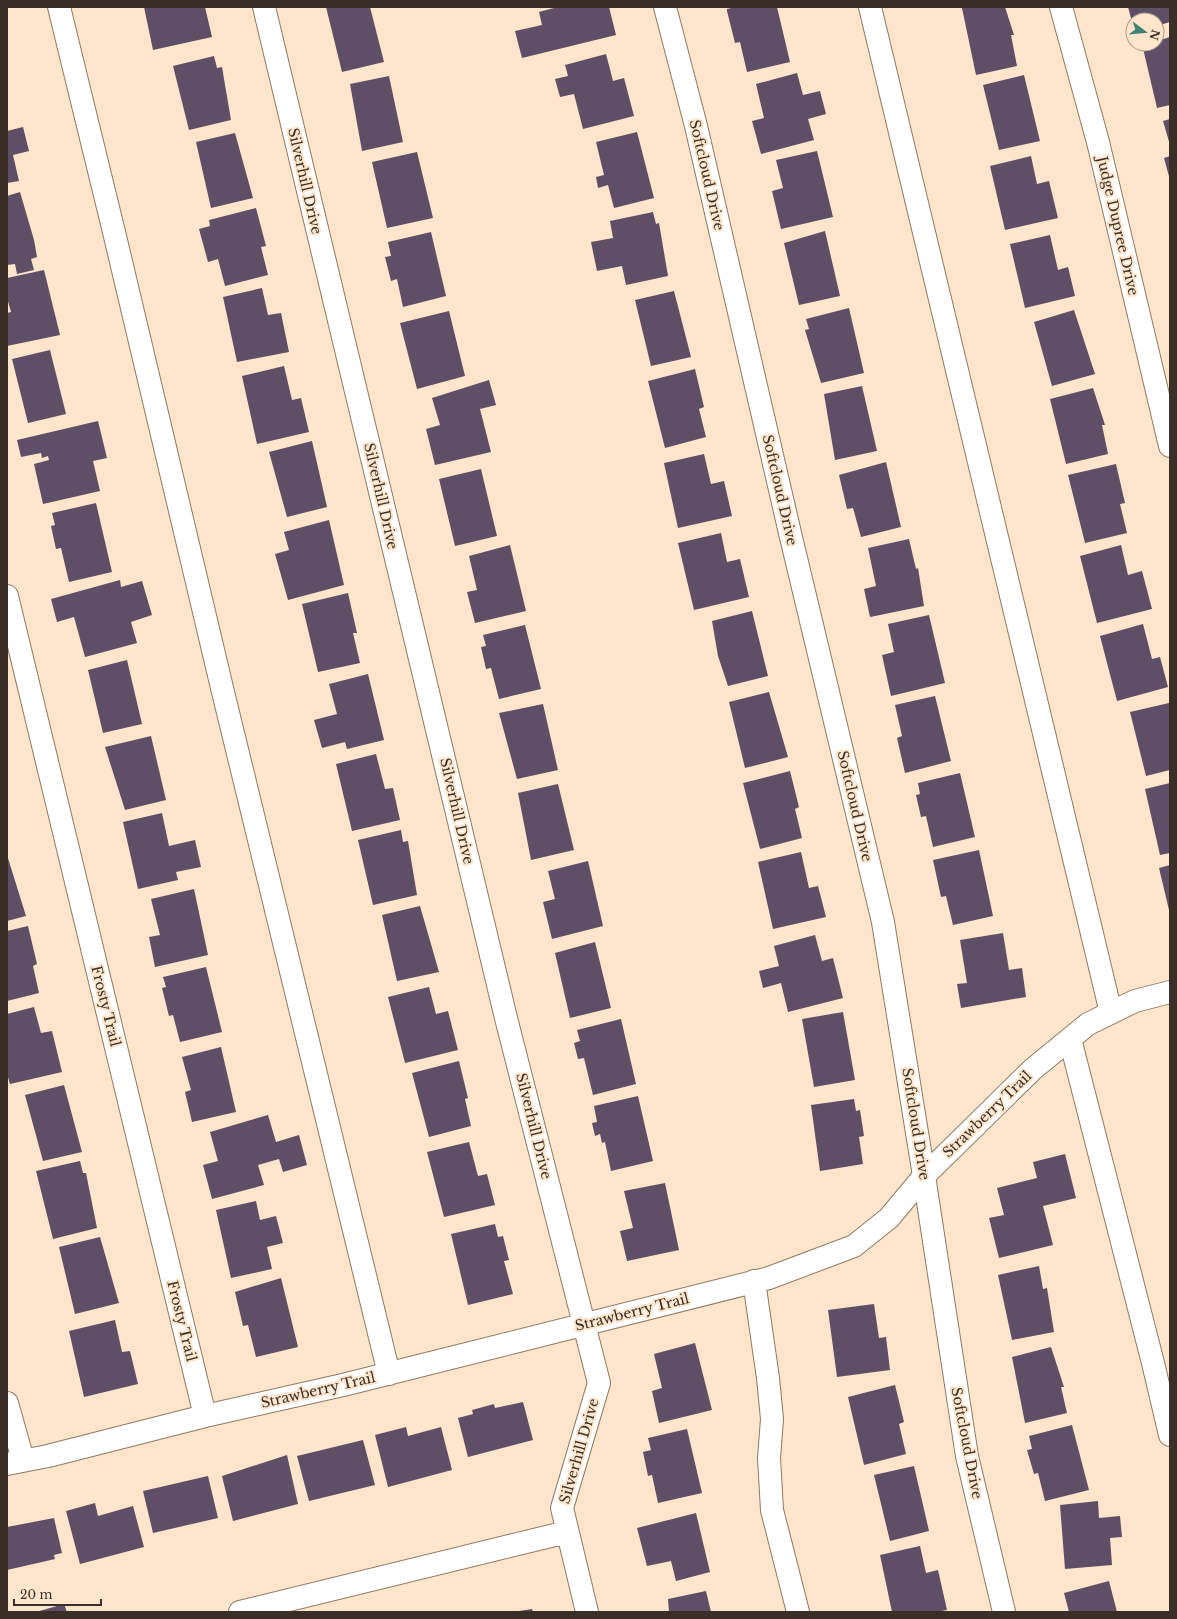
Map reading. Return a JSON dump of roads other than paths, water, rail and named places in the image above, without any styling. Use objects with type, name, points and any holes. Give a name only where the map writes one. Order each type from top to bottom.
[{"type":"street","points":[[59,7],[225,700],[389,1374]]},
{"type":"street","name":"Silverhill Drive","points":[[264,7],[506,1018],[599,1382],[562,1508],[587,1612]]},
{"type":"street","name":"Softcloud Drive","points":[[666,7],[696,126],[792,541],[883,922],[967,1456],[1004,1612]]},
{"type":"street","points":[[870,7],[1111,1013]]},
{"type":"street","name":"Judge Dupree Drive","points":[[1062,7],[1098,142],[1170,446]]},
{"type":"street","name":"Frosty Trail","points":[[7,596],[205,1416]]},
{"type":"street","name":"Strawberry Trail","points":[[15,1462],[48,1456],[205,1416],[389,1374],[769,1278],[854,1246],[889,1218],[924,1176],[1033,1069],[1088,1024],[1135,1002],[1170,992]]},
{"type":"street","points":[[1070,1039],[1170,1435]]},
{"type":"street","points":[[754,1281],[768,1378],[772,1419],[769,1458],[772,1510],[798,1612]]},
{"type":"street","points":[[7,1403],[15,1462]]},
{"type":"street","points":[[240,1612],[567,1532]]}]
